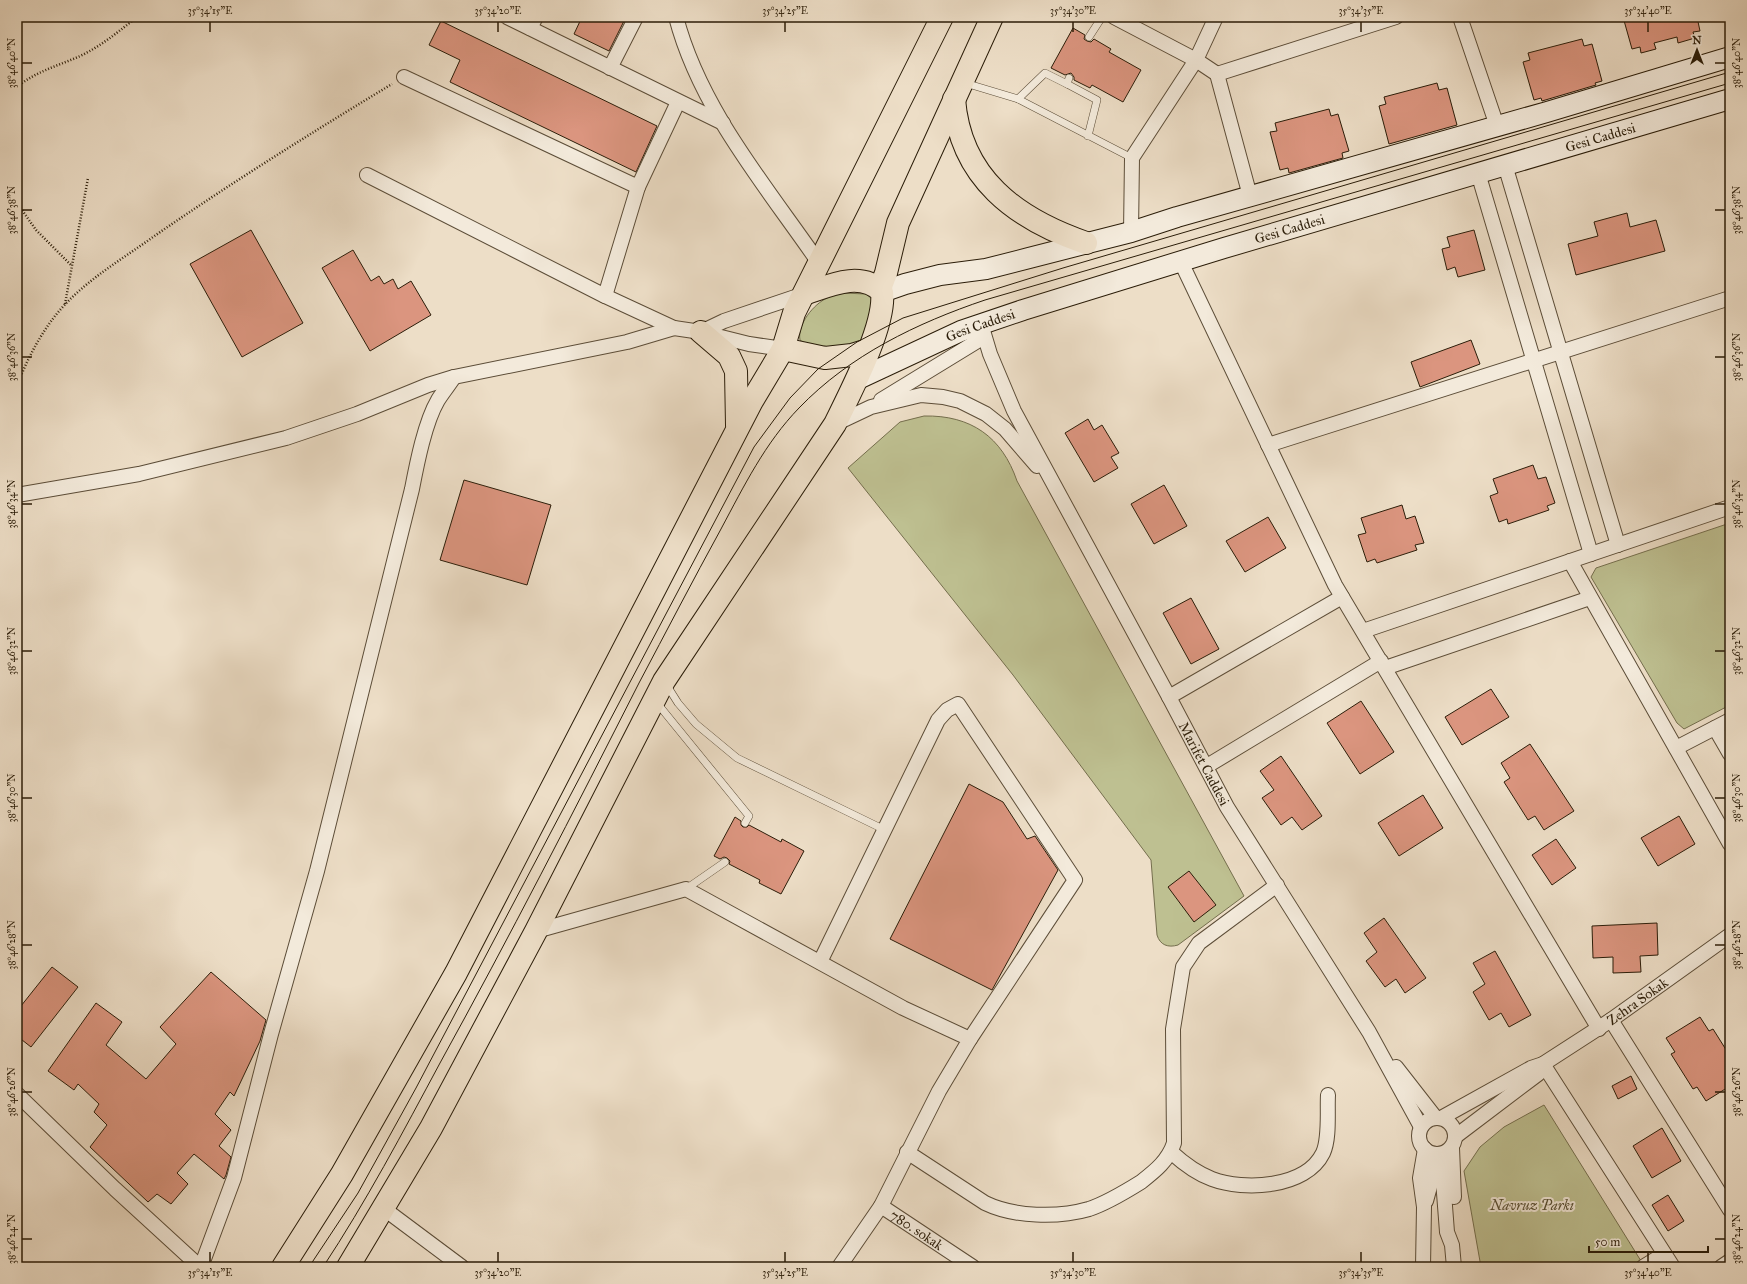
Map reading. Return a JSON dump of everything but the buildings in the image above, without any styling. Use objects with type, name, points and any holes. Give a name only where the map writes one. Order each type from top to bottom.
[{"type":"highway","points":[[283,1267],[342,1174],[456,973],[737,428],[783,349],[794,313],[942,17]]},
{"type":"highway","points":[[348,1267],[430,1128],[536,931],[664,681],[835,424],[856,380],[880,317],[883,299],[882,285],[898,224],[992,17]]},
{"type":"highway","points":[[958,90],[955,114],[963,143],[973,163],[986,182],[1012,206],[1029,217],[1066,236],[1086,243]]},
{"type":"highway","points":[[804,294],[832,284],[850,281],[868,282],[882,285]]},
{"type":"highway","points":[[701,332],[729,356],[736,371],[737,428]]},
{"type":"highway","points":[[783,349],[826,358],[852,355],[868,350]]},
{"type":"main road","points":[[882,285],[905,284],[940,275],[986,269],[1131,232],[1177,217],[1497,126],[1730,57]]},
{"type":"main road","name":"Gesi Caddesi","points":[[856,380],[926,346],[982,331],[1181,262],[1730,99]]},
{"type":"main road","points":[[1698,108],[1730,110]]},
{"type":"street","points":[[507,17],[533,23],[610,68],[723,124]]},
{"type":"street","points":[[610,68],[636,17]]},
{"type":"street","points":[[676,17],[685,46],[698,77],[723,124],[819,263]]},
{"type":"street","points":[[1114,17],[1196,60],[1217,74],[1250,196]]},
{"type":"street","points":[[1131,232],[1132,158],[1196,60],[1216,17]]},
{"type":"street","points":[[1217,74],[1396,17]]},
{"type":"street","points":[[1460,17],[1497,126]]},
{"type":"street","points":[[404,77],[638,187]]},
{"type":"street","points":[[605,296],[638,187],[678,102]]},
{"type":"street","points":[[1505,165],[1618,545]]},
{"type":"street","points":[[1478,173],[1591,554]]},
{"type":"street","points":[[367,175],[605,296],[674,328],[701,332],[749,344],[783,349]]},
{"type":"street","points":[[1181,262],[1335,585],[1599,1029]]},
{"type":"street","points":[[701,332],[724,321],[804,294]]},
{"type":"street","points":[[1268,445],[1730,298]]},
{"type":"street","points":[[17,495],[139,474],[279,440],[320,428],[428,385],[454,378],[627,342],[674,328]]},
{"type":"street","points":[[835,424],[871,407],[982,331],[1001,383],[1014,411],[1055,486]]},
{"type":"street","points":[[17,1094],[115,1189],[200,1267],[234,1178],[271,1034],[317,871],[422,444],[437,401],[454,378]]},
{"type":"street","points":[[871,407],[920,395],[943,397],[976,408],[1005,428],[1055,486]]},
{"type":"street","name":"Marifet Caddesi","points":[[1055,486],[1227,807],[1369,1032]]},
{"type":"street","points":[[1363,631],[1730,507]]},
{"type":"street","points":[[1570,561],[1730,844]]},
{"type":"street","points":[[1169,697],[1342,597]]},
{"type":"street","points":[[1206,766],[1383,664],[1590,598]]},
{"type":"street","points":[[820,962],[938,720],[947,710],[958,704],[1075,880],[970,1039],[939,1091],[881,1206],[839,1267]]},
{"type":"street","points":[[1676,748],[1730,720]]},
{"type":"street","points":[[1715,728],[1730,754]]},
{"type":"street","points":[[907,1152],[974,1197],[993,1207],[1012,1212],[1046,1214],[1078,1212],[1103,1203],[1132,1188],[1163,1164],[1171,1152],[1174,1134],[1173,1028],[1183,967],[1199,943],[1277,885]]},
{"type":"street","points":[[536,931],[686,889],[903,1008],[970,1039]]},
{"type":"street","name":"Zehra Sokak","points":[[1543,1064],[1599,1029],[1730,935]]},
{"type":"street","points":[[1611,1020],[1730,1210]]},
{"type":"street","points":[[1369,1032],[1438,1118],[1452,1124],[1442,1148],[1420,1178],[1424,1207],[1423,1267]]},
{"type":"street","points":[[1369,1032],[1421,1127]]},
{"type":"street","points":[[1442,1148],[1419,1139],[1421,1127],[1425,1122],[1438,1118],[1531,1068],[1543,1064]]},
{"type":"street","points":[[1442,1148],[1538,1074],[1543,1064]]},
{"type":"street","points":[[1543,1064],[1673,1267]]},
{"type":"street","points":[[1171,1152],[1183,1163],[1197,1172],[1225,1182],[1239,1185],[1266,1184],[1298,1176],[1315,1164],[1323,1153],[1326,1145],[1328,1095]]},
{"type":"street","points":[[1442,1148],[1455,1233],[1452,1245],[1454,1267]]},
{"type":"street","name":"780. sokak","points":[[881,1206],[973,1267]]},
{"type":"street","points":[[383,1208],[462,1267]]},
{"type":"street","points":[[1643,1267],[1664,1254]]},
{"type":"street","points":[[1721,1267],[1730,1261]]},
{"type":"lane","points":[[1089,37],[1102,17]]},
{"type":"lane","points":[[1018,99],[1045,73],[1068,81],[1097,100],[1088,136]]},
{"type":"lane","points":[[958,90],[1018,99],[1132,158]]},
{"type":"lane","points":[[664,681],[678,703],[696,724],[737,758],[885,830]]},
{"type":"lane","points":[[654,700],[749,816],[745,823]]},
{"type":"lane","points":[[686,889],[725,862]]},
{"type":"path","points":[[17,87],[34,75],[79,56],[98,46],[137,17]]},
{"type":"path","points":[[17,385],[31,352],[40,337],[65,305],[85,285],[226,187],[404,77]]},
{"type":"path","points":[[65,305],[88,178]]},
{"type":"path","points":[[17,203],[36,230],[72,266]]},
{"type":"green space","points":[[843,293],[866,294],[872,299],[865,340],[852,352],[804,343],[800,340],[801,328],[812,310],[829,297]]},
{"type":"green space","points":[[924,416],[941,417],[970,425],[993,441],[1003,452],[1017,481],[1244,896],[1178,945],[1165,945],[1160,941],[1157,935],[1151,860],[1013,675],[848,468],[900,422]]},
{"type":"green space","points":[[1730,523],[1730,705],[1684,729],[1677,723],[1591,577],[1596,568]]},
{"type":"green space","name":"Navruz Parkı","points":[[1544,1105],[1641,1261],[1631,1267],[1481,1267],[1464,1171],[1480,1147],[1504,1127]]},
{"type":"tram line","points":[[309,1267],[358,1193],[416,1088],[754,447],[790,398],[818,369],[857,342],[903,318],[1063,268],[1730,72]]},
{"type":"tram line","points":[[323,1267],[384,1166],[466,1016],[639,683],[747,481],[765,450],[787,421],[819,389],[862,357],[910,330],[934,319],[985,300],[1730,83]]}]
